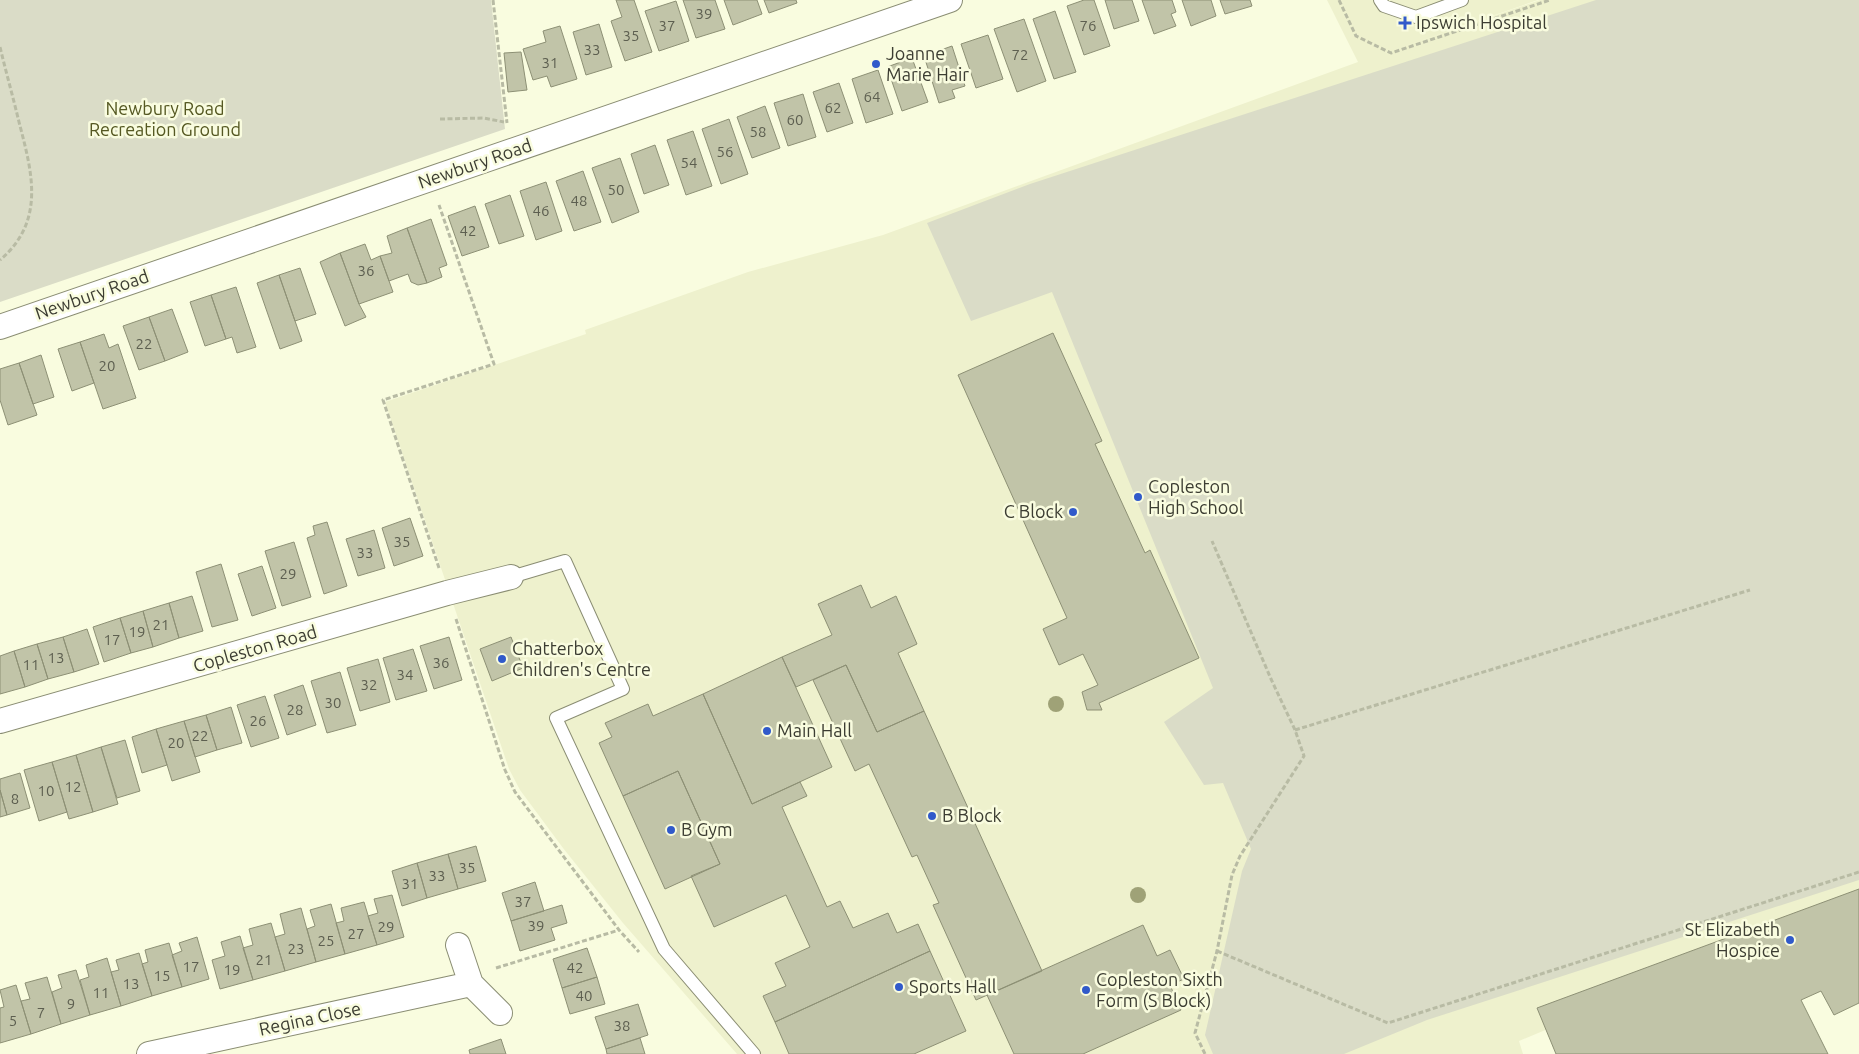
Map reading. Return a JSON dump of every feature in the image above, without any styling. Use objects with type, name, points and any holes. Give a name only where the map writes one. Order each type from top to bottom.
[{"type":"street","name":"Newbury Road","points":[[0,327],[950,0]]},
{"type":"street","name":"Copleston Road","points":[[0,721],[447,593],[511,577]]},
{"type":"street","points":[[458,945],[471,984],[500,1013]]},
{"type":"street","name":"Regina Close","points":[[149,1054],[471,984]]},
{"type":"lane","points":[[1380,0],[1384,6],[1416,17],[1462,0]]},
{"type":"lane","points":[[511,577],[565,561],[623,689],[556,718],[664,949],[754,1054]]},
{"type":"path","points":[[493,0],[510,151]]},
{"type":"path","points":[[0,47],[31,173],[32,200],[27,225],[22,235],[0,260]]},
{"type":"path","points":[[440,118],[484,118],[505,123]]},
{"type":"path","points":[[430,179],[494,364],[383,400],[505,770],[515,792],[619,930],[645,959]]},
{"type":"path","points":[[1205,1054],[1195,1033],[1217,951],[1232,875],[1240,856],[1304,756],[1295,730],[1212,541]]},
{"type":"path","points":[[1295,730],[1750,590]]},
{"type":"path","points":[[1217,951],[1388,1023],[1859,872]]},
{"type":"path","points":[[471,984],[494,969],[619,930]]},
{"type":"shaded area","name":"Copleston High School","points":[[1327,0],[1538,0],[1385,53],[1540,0],[1859,0],[1859,898],[1519,1041],[1523,1054],[737,1054],[623,923],[563,848],[520,790],[509,769],[385,402],[586,334],[585,330],[748,272],[883,235],[1358,62]]},
{"type":"green space","name":"Newbury Road Recreation Ground","points":[[0,0],[491,0],[505,129],[0,302]]},
{"type":"green space","points":[[1596,0],[1859,0],[1859,880],[1427,1020],[1344,1054],[1213,1054],[1205,1035],[1242,871],[1251,849],[1223,783],[1204,785],[1164,722],[1213,688],[1052,292],[971,321],[927,223],[1030,184]]},
{"type":"building","points":[[616,0],[634,0],[652,52],[625,61],[611,21],[622,17]]},
{"type":"building","points":[[683,0],[715,0],[725,29],[696,38]]},
{"type":"building","points":[[724,0],[757,0],[762,14],[733,25]]},
{"type":"building","points":[[764,0],[796,0],[797,3],[769,13]]},
{"type":"building","points":[[1084,0],[1094,0],[1110,46],[1084,55],[1067,6]]},
{"type":"building","points":[[1105,0],[1132,0],[1139,21],[1114,29]]},
{"type":"building","points":[[1142,0],[1172,0],[1176,12],[1171,14],[1176,26],[1154,34]]},
{"type":"building","points":[[1182,0],[1211,0],[1216,16],[1191,26]]},
{"type":"building","points":[[1220,0],[1250,0],[1252,6],[1225,14]]},
{"type":"building","points":[[676,1],[689,41],[659,51],[645,11]]},
{"type":"building","points":[[1055,11],[1076,72],[1054,79],[1033,19]]},
{"type":"building","points":[[1024,19],[1046,81],[1017,92],[994,29]]},
{"type":"building","points":[[599,24],[612,67],[586,75],[573,32]]},
{"type":"building","points":[[560,26],[577,79],[551,87],[547,76],[533,80],[523,49],[546,42],[543,31]]},
{"type":"building","points":[[988,35],[1003,79],[976,88],[961,44]]},
{"type":"building","points":[[952,46],[965,86],[952,90],[955,98],[939,103],[924,56]]},
{"type":"building","points":[[521,52],[527,90],[508,92],[504,53]]},
{"type":"building","points":[[912,58],[928,102],[902,111],[887,67]]},
{"type":"building","points":[[878,70],[893,114],[866,123],[852,79]]},
{"type":"building","points":[[839,83],[853,123],[827,132],[813,92]]},
{"type":"building","points":[[803,94],[816,137],[788,146],[774,103]]},
{"type":"building","points":[[765,106],[780,148],[752,158],[737,117]]},
{"type":"building","points":[[729,119],[748,174],[721,184],[702,129]]},
{"type":"building","points":[[693,131],[712,186],[686,195],[667,140]]},
{"type":"building","points":[[655,145],[669,185],[644,194],[631,154]]},
{"type":"building","points":[[620,158],[639,212],[612,223],[592,168]]},
{"type":"building","points":[[583,171],[601,222],[574,231],[556,181]]},
{"type":"building","points":[[546,182],[562,231],[536,240],[520,191]]},
{"type":"building","points":[[510,195],[524,236],[499,244],[485,204]]},
{"type":"building","points":[[475,206],[489,247],[462,256],[448,216]]},
{"type":"building","points":[[431,219],[447,265],[439,268],[442,277],[427,283],[407,228]]},
{"type":"building","points":[[407,228],[427,283],[418,285],[411,282],[408,274],[389,281],[380,256],[392,253],[387,236]]},
{"type":"building","points":[[365,244],[371,260],[380,256],[393,292],[359,304],[340,253]]},
{"type":"building","points":[[340,253],[359,304],[366,317],[345,326],[320,262]]},
{"type":"building","points":[[300,268],[316,314],[295,321],[279,275]]},
{"type":"building","points":[[279,275],[302,341],[280,349],[257,283]]},
{"type":"building","points":[[236,287],[256,347],[237,353],[232,337],[226,339],[211,295]]},
{"type":"building","points":[[211,295],[226,339],[205,346],[190,302]]},
{"type":"building","points":[[172,309],[188,352],[165,361],[149,317]]},
{"type":"building","points":[[149,317],[165,361],[139,370],[123,326]]},
{"type":"building","name":"C Block","points":[[1053,333],[1102,441],[1095,444],[1145,553],[1150,550],[1199,658],[1099,703],[1102,710],[1087,710],[1082,692],[1098,685],[1083,654],[1059,665],[1043,629],[1067,618],[958,375]]},
{"type":"building","points":[[104,334],[109,348],[118,344],[136,398],[103,409],[80,342]]},
{"type":"building","points":[[80,342],[94,383],[72,391],[58,349]]},
{"type":"building","points":[[41,355],[54,397],[33,404],[19,363]]},
{"type":"building","points":[[19,363],[37,415],[8,425],[0,400],[0,369]]},
{"type":"building","points":[[410,518],[423,556],[394,566],[382,528]]},
{"type":"building","points":[[327,522],[347,586],[324,594],[307,538],[315,535],[313,526]]},
{"type":"building","points":[[374,530],[385,568],[358,576],[346,539]]},
{"type":"building","points":[[294,542],[311,597],[282,606],[265,551]]},
{"type":"building","points":[[221,564],[238,620],[212,627],[196,572]]},
{"type":"building","points":[[262,566],[276,608],[252,616],[238,574]]},
{"type":"building","points":[[861,585],[871,608],[896,596],[917,644],[898,653],[924,711],[877,732],[846,665],[796,687],[782,657],[832,635],[818,604]]},
{"type":"building","points":[[192,596],[203,631],[179,638],[169,603]]},
{"type":"building","points":[[169,603],[179,638],[153,647],[143,611]]},
{"type":"building","points":[[143,611],[153,647],[131,653],[120,618]]},
{"type":"building","points":[[120,618],[131,653],[104,662],[93,627]]},
{"type":"building","points":[[87,629],[99,664],[74,672],[63,637]]},
{"type":"building","points":[[63,637],[74,672],[48,679],[37,644]]},
{"type":"building","points":[[449,637],[462,680],[434,689],[420,646]]},
{"type":"building","name":"Chatterbox Children's Centre","points":[[511,637],[523,668],[492,681],[480,649]]},
{"type":"building","points":[[37,644],[48,679],[25,687],[14,651]]},
{"type":"building","points":[[413,649],[427,691],[396,700],[383,658]]},
{"type":"building","points":[[14,651],[25,687],[0,694],[0,656]]},
{"type":"building","name":"Main Hall","points":[[782,657],[832,767],[752,804],[703,694]]},
{"type":"building","points":[[378,659],[390,702],[360,711],[347,668]]},
{"type":"building","name":"B Block","points":[[846,665],[877,732],[924,711],[1042,971],[976,1000],[933,905],[939,903],[917,855],[912,857],[869,764],[855,771],[813,680]]},
{"type":"building","points":[[340,672],[356,725],[327,733],[311,681]]},
{"type":"building","points":[[303,685],[316,725],[287,735],[274,695]]},
{"type":"building","points":[[703,694],[752,804],[800,782],[807,796],[782,807],[827,907],[840,901],[853,928],[888,913],[897,933],[918,924],[930,951],[775,1022],[763,996],[786,986],[775,963],[810,947],[786,895],[714,927],[691,876],[720,864],[678,771],[623,796],[599,743],[612,737],[605,723],[648,704],[653,716]]},
{"type":"building","points":[[265,696],[279,738],[251,747],[237,705]]},
{"type":"building","points":[[231,707],[242,743],[217,750],[206,715]]},
{"type":"building","points":[[206,715],[217,750],[195,757],[184,721]]},
{"type":"building","points":[[184,721],[200,772],[172,781],[156,729]]},
{"type":"building","points":[[156,729],[167,765],[142,773],[132,737]]},
{"type":"building","points":[[125,740],[140,791],[117,798],[101,747]]},
{"type":"building","points":[[101,747],[118,804],[93,812],[76,755]]},
{"type":"building","points":[[76,755],[93,812],[69,819],[52,762]]},
{"type":"building","points":[[52,762],[67,812],[39,821],[24,770]]},
{"type":"building","name":"B Gym","points":[[678,771],[720,864],[665,889],[623,796]]},
{"type":"building","points":[[20,773],[30,808],[7,815],[0,790],[0,779]]},
{"type":"building","points":[[0,790],[7,815],[0,817]]},
{"type":"building","points":[[476,846],[486,881],[458,889],[448,854]]},
{"type":"building","points":[[448,854],[458,889],[427,898],[417,863]]},
{"type":"building","points":[[417,863],[427,898],[402,906],[392,871]]},
{"type":"building","points":[[535,882],[544,911],[511,921],[502,893]]},
{"type":"building","name":"St Elizabeth Hospice","points":[[1859,889],[1859,1003],[1834,1015],[1821,991],[1801,1000],[1828,1054],[1556,1054],[1537,1008]]},
{"type":"building","points":[[392,895],[404,937],[377,945],[368,916],[378,913],[374,899]]},
{"type":"building","points":[[364,902],[377,945],[345,954],[336,923],[344,921],[341,908]]},
{"type":"building","points":[[331,904],[345,954],[316,962],[307,929],[315,926],[310,910]]},
{"type":"building","points":[[562,905],[567,923],[551,928],[555,940],[520,951],[511,921]]},
{"type":"building","points":[[301,908],[316,962],[285,971],[275,937],[285,934],[280,914]]},
{"type":"building","points":[[271,923],[285,971],[253,980],[243,948],[253,945],[249,929]]},
{"type":"building","name":"Copleston Sixth Form (S Block)","points":[[1143,925],[1157,956],[1170,950],[1184,979],[1170,985],[1181,1010],[1083,1054],[1014,1054],[987,995]]},
{"type":"building","points":[[240,936],[253,980],[220,989],[212,960],[225,956],[221,942]]},
{"type":"building","points":[[197,937],[209,979],[182,987],[172,955],[182,951],[179,943]]},
{"type":"building","points":[[169,943],[182,987],[152,996],[142,964],[148,962],[145,950]]},
{"type":"building","points":[[587,948],[597,977],[562,988],[553,959]]},
{"type":"building","name":"Sports Hall","points":[[930,951],[966,1031],[914,1054],[789,1054],[775,1022]]},
{"type":"building","points":[[139,953],[152,996],[121,1006],[111,972],[119,970],[116,960]]},
{"type":"building","points":[[107,958],[121,1006],[90,1015],[80,980],[89,977],[86,965]]},
{"type":"building","points":[[76,970],[90,1015],[61,1024],[52,992],[62,988],[58,975]]},
{"type":"building","points":[[47,977],[61,1024],[31,1034],[21,1001],[30,999],[25,983]]},
{"type":"building","points":[[597,977],[605,1004],[570,1014],[562,988]]},
{"type":"building","points":[[16,985],[31,1034],[0,1043],[0,1008],[4,1007],[0,990]]},
{"type":"building","points":[[638,1004],[648,1035],[606,1049],[595,1017]]},
{"type":"building","points":[[640,1038],[645,1054],[607,1054],[606,1049]]},
{"type":"building","points":[[501,1039],[506,1054],[470,1054],[469,1050]]},
{"type":"place","name":"Ipswich Hospital","points":[[1405,23]]},
{"type":"place","name":"Joanne Marie Hair","points":[[876,64]]},
{"type":"place","name":"Copleston High School","points":[[1138,497]]},
{"type":"place","name":"C Block","points":[[1073,512]]},
{"type":"place","name":"Chatterbox Children's Centre","points":[[502,659]]},
{"type":"place","name":"Main Hall","points":[[767,731]]},
{"type":"place","name":"B Block","points":[[932,816]]},
{"type":"place","name":"B Gym","points":[[671,830]]},
{"type":"place","name":"St Elizabeth Hospice","points":[[1790,940]]},
{"type":"place","name":"Sports Hall","points":[[899,987]]},
{"type":"place","name":"Copleston Sixth Form (S Block)","points":[[1086,990]]}]
